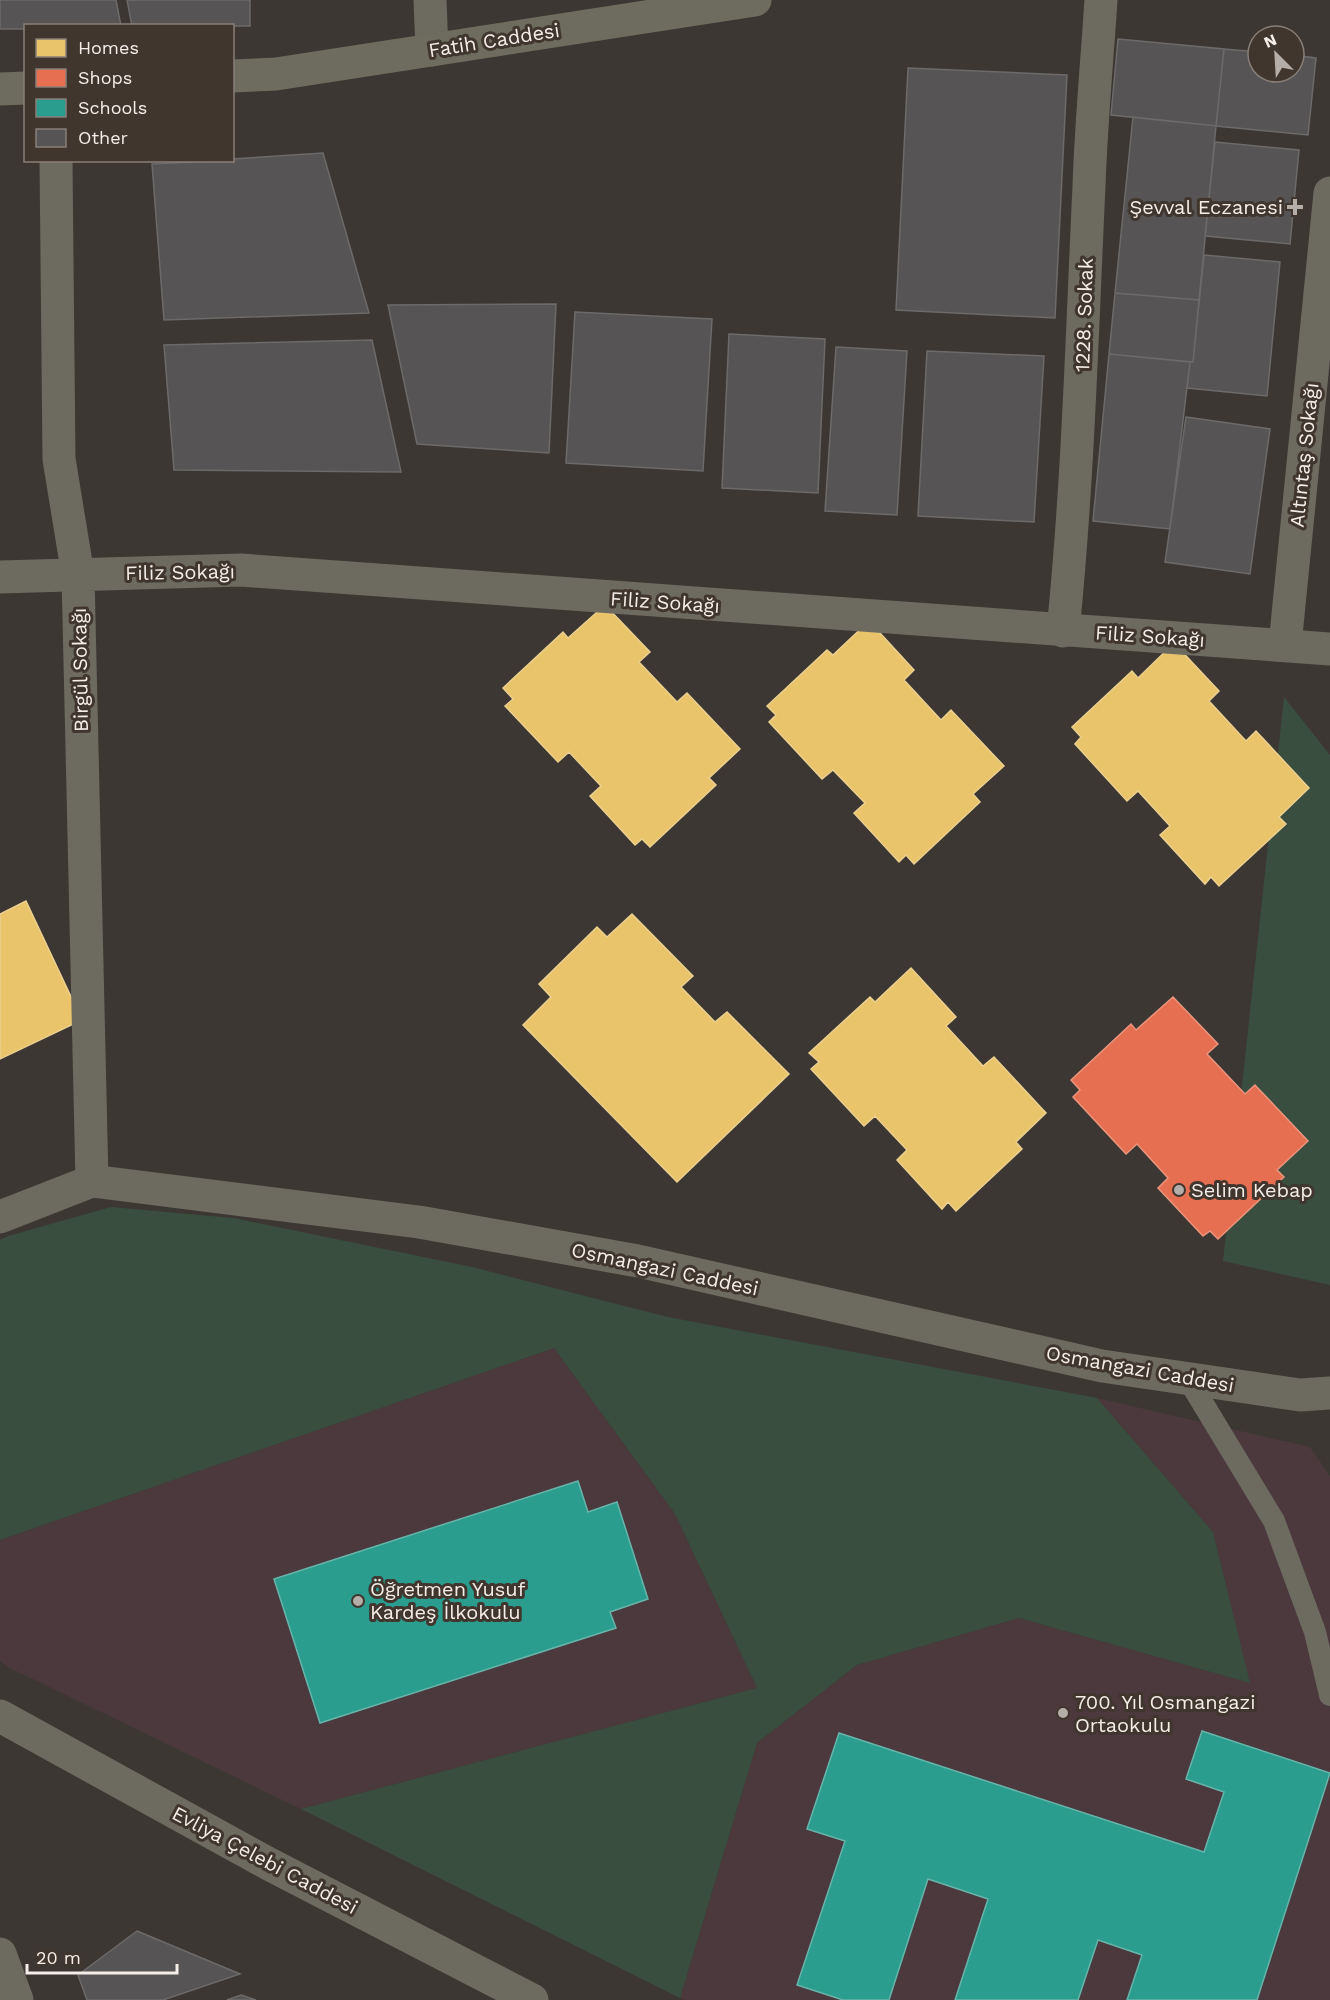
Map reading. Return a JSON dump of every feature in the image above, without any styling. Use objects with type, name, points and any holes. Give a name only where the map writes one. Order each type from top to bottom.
[{"type":"main road","name":"Fatih Caddesi","points":[[234,76],[276,74],[755,0]]},
{"type":"main road","points":[[0,89],[24,88]]},
{"type":"street","points":[[430,0],[432,50]]},
{"type":"street","name":"1228. Sokak","points":[[1063,631],[1081,391],[1089,183],[1101,0]]},
{"type":"street","name":"Birgül Sokağı","points":[[56,162],[59,459],[78,575],[92,1182]]},
{"type":"street","name":"Altıntaş Sokağı","points":[[1285,645],[1330,193]]},
{"type":"street","name":"Filiz Sokağı","points":[[0,577],[242,570],[1330,649]]},
{"type":"street","name":"Osmangazi Caddesi","points":[[0,1217],[92,1182],[431,1224],[638,1261],[1102,1366],[1300,1395],[1330,1393]]},
{"type":"street","name":"Evliya Çelebi Caddesi","points":[[0,1716],[269,1864],[532,2000]]},
{"type":"street","points":[[0,1954],[16,2000]]},
{"type":"lane","points":[[1188,1379],[1274,1521],[1315,1632],[1330,1695]]},
{"type":"shaded area","name":"Öğretmen Yusuf Kardeş İlkokulu","points":[[554,1348],[675,1514],[757,1688],[301,1809],[8,1667],[0,1661],[0,1540]]},
{"type":"shaded area","name":"700. Yıl Osmangazi Ortaokulu","points":[[1097,1398],[1310,1447],[1330,1476],[1330,2000],[684,2000],[680,1998],[757,1743],[857,1665],[1019,1618],[1250,1683],[1213,1532]]},
{"type":"green space","points":[[1284,697],[1330,755],[1330,1285],[1223,1261]]},
{"type":"green space","points":[[111,1207],[233,1218],[472,1267],[668,1317],[1097,1398],[1213,1532],[1250,1683],[1019,1618],[857,1665],[757,1743],[680,1998],[301,1809],[757,1688],[675,1514],[554,1348],[0,1540],[0,1240]]},
{"type":"building: Homes","points":[[605,605],[650,652],[639,662],[677,702],[687,693],[740,749],[709,778],[716,785],[650,847],[642,839],[635,845],[590,796],[601,786],[569,752],[558,762],[505,706],[513,699],[503,688],[563,632],[568,638]]},
{"type":"building: Homes","points":[[869,621],[914,670],[904,680],[941,720],[951,710],[1004,766],[973,794],[980,802],[914,864],[906,855],[899,862],[854,813],[865,803],[833,770],[822,779],[769,722],[776,715],[767,706],[827,650],[833,655]]},
{"type":"building: Homes","points":[[1174,643],[1219,691],[1209,701],[1246,741],[1256,731],[1309,788],[1279,817],[1286,824],[1219,886],[1211,877],[1205,884],[1160,835],[1170,826],[1138,791],[1127,801],[1075,744],[1081,737],[1072,727],[1132,671],[1138,678]]},
{"type":"building: Homes","points":[[26,901],[82,1020],[0,1059],[0,914]]},
{"type":"building: Homes","points":[[632,914],[693,976],[681,987],[715,1022],[727,1012],[789,1074],[677,1182],[523,1025],[551,997],[539,984],[597,927],[607,937]]},
{"type":"building: Homes","points":[[911,968],[956,1017],[946,1026],[983,1066],[994,1057],[1046,1113],[1016,1142],[1022,1149],[956,1211],[948,1202],[942,1209],[897,1160],[907,1150],[875,1116],[864,1126],[811,1069],[819,1062],[809,1053],[870,997],[875,1002]]},
{"type":"building: Shops","points":[[1173,997],[1218,1044],[1207,1054],[1245,1094],[1255,1085],[1308,1141],[1277,1170],[1284,1177],[1218,1239],[1210,1231],[1203,1236],[1158,1188],[1168,1178],[1137,1144],[1126,1154],[1073,1097],[1080,1090],[1071,1080],[1131,1024],[1136,1030]]},
{"type":"building: Schools","points":[[578,1481],[588,1512],[617,1502],[648,1599],[610,1612],[616,1628],[320,1723],[274,1579]]},
{"type":"building: Schools","points":[[1202,1731],[1330,1773],[1257,2000],[1127,2000],[1142,1955],[1098,1940],[1078,2000],[955,2000],[988,1899],[928,1879],[889,2000],[843,2000],[797,1985],[845,1841],[807,1829],[839,1733],[1204,1852],[1224,1792],[1186,1779]]},
{"type":"building: Other","points":[[0,0],[116,0],[121,24],[24,24],[24,29],[0,29]]},
{"type":"building: Other","points":[[127,0],[250,0],[250,26],[132,24]]},
{"type":"building: Other","points":[[1118,39],[1224,49],[1216,126],[1111,115]]},
{"type":"building: Other","points":[[1224,49],[1246,51],[1246,84],[1306,84],[1306,57],[1316,58],[1308,135],[1216,126]]},
{"type":"building: Other","points":[[908,68],[1067,75],[1055,318],[896,310]]},
{"type":"building: Other","points":[[1133,117],[1216,126],[1199,300],[1115,293]]},
{"type":"building: Other","points":[[1215,142],[1299,150],[1290,244],[1205,236]]},
{"type":"building: Other","points":[[323,153],[369,313],[164,320],[152,164],[234,162],[234,159]]},
{"type":"building: Other","points":[[1204,255],[1280,262],[1267,396],[1187,388],[1190,362],[1193,362]]},
{"type":"building: Other","points":[[1115,293],[1199,300],[1193,362],[1109,354]]},
{"type":"building: Other","points":[[556,304],[549,453],[417,444],[388,305]]},
{"type":"building: Other","points":[[575,312],[712,319],[703,471],[566,463]]},
{"type":"building: Other","points":[[729,334],[825,339],[818,493],[722,488]]},
{"type":"building: Other","points":[[372,340],[401,472],[174,470],[164,345]]},
{"type":"building: Other","points":[[836,347],[907,351],[897,515],[825,511]]},
{"type":"building: Other","points":[[927,351],[1044,356],[1034,522],[918,516]]},
{"type":"building: Other","points":[[1109,354],[1190,362],[1170,529],[1093,521]]},
{"type":"building: Other","points":[[1186,417],[1270,429],[1250,574],[1165,562]]},
{"type":"building: Other","points":[[137,1931],[240,1974],[163,2000],[87,2000],[78,1975]]},
{"type":"building: Other","points":[[241,1995],[256,2000],[227,2000]]},
{"type":"place","name":"Şevval Eczanesi","points":[[1295,207]]},
{"type":"place","name":"Selim Kebap","points":[[1179,1190]]},
{"type":"place","name":"Öğretmen Yusuf Kardeş İlkokulu","points":[[358,1601]]},
{"type":"place","name":"700. Yıl Osmangazi Ortaokulu","points":[[1063,1713]]}]
